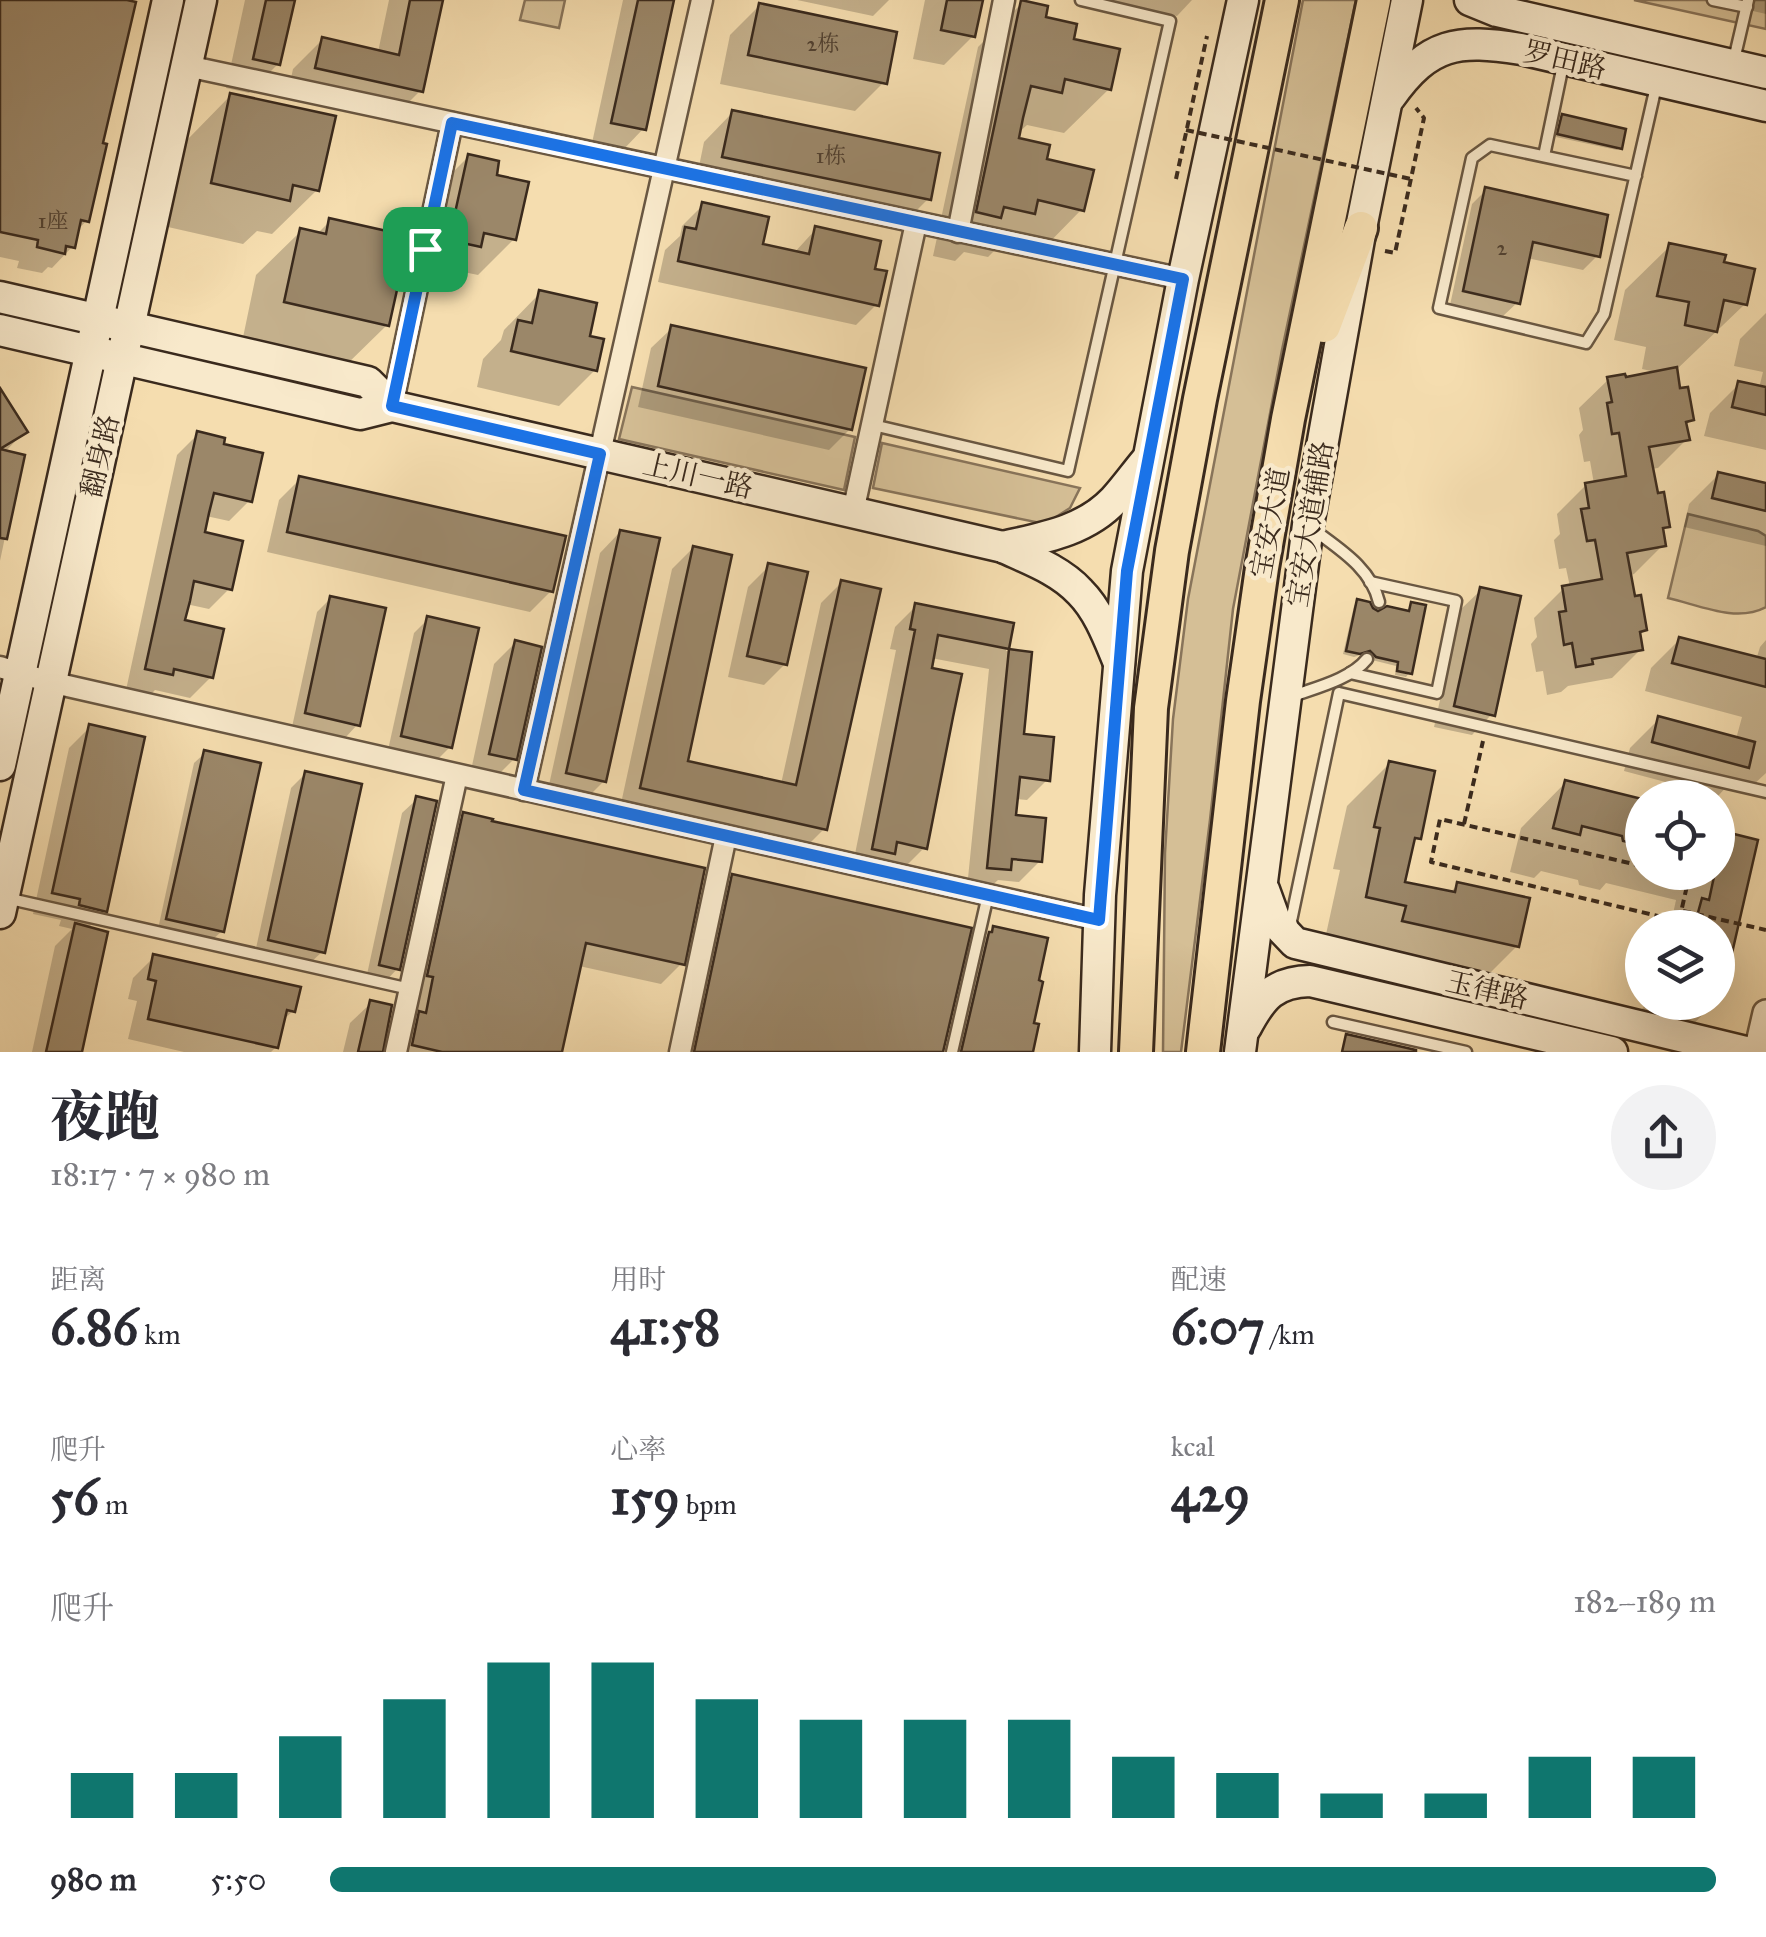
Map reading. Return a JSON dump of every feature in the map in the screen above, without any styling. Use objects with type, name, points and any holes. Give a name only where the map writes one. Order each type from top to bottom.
[{"type":"main road","name":"翻身路","points":[[0,765],[10,669],[79,405],[168,0]]},
{"type":"main road","name":"翻身路","points":[[2,905],[201,0]]},
{"type":"main road","points":[[1095,1052],[1099,920],[1127,571],[1183,279],[1243,0]]},
{"type":"main road","points":[[1136,1052],[1152,708],[1172,551],[1282,0]]},
{"type":"main road","name":"宝安大道","points":[[1203,1052],[1262,568],[1288,419],[1374,0]]},
{"type":"main road","name":"宝安大道辅路","points":[[1241,1043],[1308,526],[1361,228],[1401,106],[1406,0]]},
{"type":"main road","name":"罗田路","points":[[1470,0],[1496,11],[1766,73]]},
{"type":"main road","name":"罗田路","points":[[1401,106],[1406,75],[1422,60],[1447,47],[1466,43],[1490,44],[1766,106]]},
{"type":"main road","points":[[1654,48],[1644,49],[1636,62],[1638,72],[1654,80]]},
{"type":"main road","points":[[1288,419],[1361,228]]},
{"type":"main road","points":[[50,308],[80,304],[94,296],[110,266]]},
{"type":"main road","points":[[142,266],[143,304],[151,318],[179,338]]},
{"type":"main road","name":"上川一路","points":[[0,297],[368,382],[392,406]]},
{"type":"main road","name":"上川一路","points":[[0,330],[360,414],[392,406],[1003,547],[1050,569],[1080,591],[1101,622],[1119,663]]},
{"type":"main road","points":[[41,340],[69,360],[80,388],[79,405]]},
{"type":"main road","points":[[110,412],[128,382],[143,374],[176,371]]},
{"type":"main road","name":"上川一路","points":[[1003,547],[1061,533],[1089,520],[1112,502],[1150,456]]},
{"type":"main road","points":[[1262,884],[1272,916],[1295,943]]},
{"type":"main road","name":"玉律路","points":[[1295,943],[1746,1052]]},
{"type":"main road","name":"玉律路","points":[[1241,1043],[1259,1002],[1289,982],[1310,981],[1612,1052]]},
{"type":"street","points":[[524,790],[702,0]]},
{"type":"street","points":[[958,232],[1004,0]]},
{"type":"street","points":[[187,66],[1183,279]]},
{"type":"street","points":[[392,406],[452,123]]},
{"type":"street","points":[[853,512],[916,222]]},
{"type":"street","points":[[10,669],[50,682],[1099,920]]},
{"type":"street","points":[[396,1052],[457,775]]},
{"type":"street","points":[[680,1052],[726,836]]},
{"type":"street","points":[[1758,1052],[1766,1013]]},
{"type":"lane","points":[[872,425],[1068,471],[1170,20],[1081,0]]},
{"type":"lane","points":[[1713,0],[1748,4],[1733,65]]},
{"type":"lane","points":[[1544,156],[1564,60]]},
{"type":"lane","points":[[1636,176],[1490,145],[1472,158],[1439,308],[1586,343],[1604,314],[1636,176],[1654,80]]},
{"type":"lane","points":[[1308,526],[1358,565],[1378,602]]},
{"type":"lane","points":[[1350,673],[1437,694],[1456,601],[1370,582]]},
{"type":"lane","points":[[1284,700],[1350,673],[1367,659]]},
{"type":"lane","points":[[1295,943],[1292,920],[1339,693],[1766,792]]},
{"type":"lane","points":[[952,1052],[988,895]]},
{"type":"lane","points":[[2,905],[410,989]]},
{"type":"lane","points":[[1334,1022],[1466,1052]]},
{"type":"path","points":[[1176,179],[1206,36]]},
{"type":"path","points":[[1386,252],[1395,253],[1424,118],[1401,106]]},
{"type":"path","points":[[1186,130],[1411,180]]},
{"type":"path","points":[[1464,824],[1486,726]]},
{"type":"path","points":[[1625,862],[1440,819],[1430,862],[1633,910]]},
{"type":"path","points":[[1735,923],[1766,930]]},
{"type":"shaded area","points":[[525,0],[565,0],[559,28],[520,20]]},
{"type":"shaded area","points":[[1303,0],[1356,0],[1282,350],[1233,609],[1181,1052],[1163,1052],[1165,853],[1173,719],[1188,599]]},
{"type":"shaded area","points":[[1634,0],[1766,0],[1766,29]]},
{"type":"shaded area","points":[[632,387],[855,437],[844,490],[619,439]]},
{"type":"shaded area","points":[[882,443],[1080,488],[1070,508],[1045,524],[873,488]]},
{"type":"shaded area","points":[[1688,514],[1766,536],[1766,607],[1730,613],[1668,598]]},
{"type":"building","points":[[0,0],[136,2],[89,222],[81,220],[75,248],[66,246],[65,254],[37,247],[38,240],[0,232]]},
{"type":"building","points":[[266,0],[295,0],[280,65],[253,59]]},
{"type":"building","points":[[410,0],[443,0],[423,92],[315,68],[322,37],[399,55]]},
{"type":"building","points":[[638,0],[674,0],[646,130],[611,123]]},
{"type":"building","points":[[947,0],[983,0],[975,37],[941,30]]},
{"type":"building","points":[[1021,0],[1048,6],[1046,17],[1077,24],[1074,39],[1120,49],[1111,90],[1065,79],[1062,93],[1031,86],[1023,118],[1019,138],[1050,145],[1047,159],[1094,170],[1084,211],[1038,200],[1035,214],[1004,207],[1001,218],[976,212]]},
{"type":"building","points":[[759,3],[897,32],[887,84],[748,55]]},
{"type":"building","points":[[230,93],[336,116],[319,191],[293,185],[290,201],[211,183]]},
{"type":"building","points":[[732,110],[940,153],[931,200],[722,157]]},
{"type":"building","points":[[1562,114],[1626,129],[1622,149],[1557,134]]},
{"type":"building","points":[[468,154],[499,161],[497,175],[529,182],[516,240],[484,233],[481,247],[449,240]]},
{"type":"building","points":[[1485,187],[1608,215],[1600,257],[1533,242],[1520,304],[1463,291]]},
{"type":"building","points":[[702,202],[769,217],[763,244],[809,254],[815,226],[881,241],[875,269],[887,271],[879,306],[678,261],[685,227],[696,229]]},
{"type":"building","points":[[329,218],[409,236],[389,326],[284,302],[300,228],[326,234]]},
{"type":"building","points":[[1669,243],[1726,255],[1724,262],[1755,269],[1747,305],[1724,300],[1717,332],[1685,325],[1689,302],[1657,296]]},
{"type":"building","points":[[539,290],[597,303],[590,336],[604,339],[597,371],[511,351],[518,320],[532,323]]},
{"type":"building","points":[[671,325],[866,368],[852,430],[658,386]]},
{"type":"building","points":[[1677,367],[1680,388],[1688,387],[1694,420],[1686,422],[1690,440],[1649,447],[1658,493],[1664,492],[1670,527],[1663,528],[1666,546],[1627,553],[1635,596],[1641,595],[1647,630],[1640,632],[1643,650],[1592,659],[1593,664],[1576,667],[1572,643],[1564,645],[1559,612],[1566,611],[1562,586],[1602,579],[1595,540],[1587,541],[1581,509],[1589,508],[1585,483],[1626,476],[1619,433],[1612,434],[1607,377]]},
{"type":"building","points":[[1738,381],[1766,387],[1766,415],[1732,407]]},
{"type":"building","points":[[0,388],[28,432],[0,449]]},
{"type":"building","points":[[197,431],[225,438],[224,444],[263,453],[252,502],[214,493],[209,513],[205,532],[243,541],[232,590],[194,581],[185,620],[224,629],[213,678],[174,669],[173,675],[145,669]]},
{"type":"building","points":[[0,449],[25,455],[7,539],[0,538]]},
{"type":"building","points":[[1718,472],[1766,483],[1766,511],[1712,498]]},
{"type":"building","points":[[299,476],[566,536],[553,592],[287,532]]},
{"type":"building","points":[[620,530],[660,538],[606,782],[566,773]]},
{"type":"building","points":[[693,546],[732,555],[688,761],[796,785],[841,580],[881,589],[827,830],[640,788]]},
{"type":"building","points":[[768,563],[808,572],[787,665],[747,656]]},
{"type":"building","points":[[1480,587],[1521,596],[1495,716],[1454,706]]},
{"type":"building","points":[[330,596],[386,608],[360,726],[305,713]]},
{"type":"building","points":[[1357,599],[1370,602],[1378,611],[1387,606],[1409,611],[1411,602],[1426,605],[1412,674],[1397,671],[1398,662],[1376,657],[1370,651],[1346,651]]},
{"type":"building","points":[[915,603],[1014,623],[1009,649],[938,635],[932,668],[962,674],[927,849],[897,842],[895,854],[872,849],[915,630],[910,629]]},
{"type":"building","points":[[427,616],[479,628],[452,748],[401,736]]},
{"type":"building","points":[[1679,637],[1766,659],[1766,687],[1672,663]]},
{"type":"building","points":[[515,640],[542,647],[517,760],[489,754]]},
{"type":"building","points":[[1009,649],[1032,652],[1024,734],[1054,737],[1050,781],[1020,777],[1016,815],[1046,818],[1042,862],[1012,859],[1011,870],[987,868]]},
{"type":"building","points":[[1658,716],[1755,742],[1749,768],[1652,742]]},
{"type":"building","points":[[89,724],[145,737],[107,912],[79,905],[80,899],[52,893]]},
{"type":"building","points":[[204,750],[261,763],[224,932],[166,919]]},
{"type":"building","points":[[1389,761],[1435,771],[1421,839],[1415,838],[1405,882],[1455,892],[1457,882],[1530,898],[1519,947],[1402,921],[1406,906],[1366,897],[1380,828],[1374,827]]},
{"type":"building","points":[[305,771],[362,784],[325,953],[268,940]]},
{"type":"building","points":[[1565,780],[1625,795],[1625,841],[1622,836],[1582,826],[1580,835],[1553,828]]},
{"type":"building","points":[[416,796],[437,801],[400,970],[379,965]]},
{"type":"building","points":[[463,812],[705,868],[685,965],[586,943],[562,1052],[442,1052],[412,1045],[419,1011],[426,1013],[433,977],[427,976]]},
{"type":"building","points":[[1735,834],[1758,840],[1735,940],[1735,910],[1699,910],[1702,898],[1709,900],[1711,890],[1735,890]]},
{"type":"building","points":[[732,874],[972,928],[943,1052],[694,1052]]},
{"type":"building","points":[[75,923],[108,932],[82,1052],[46,1052]]},
{"type":"building","points":[[993,926],[1048,938],[1039,980],[1043,982],[1034,1023],[1039,1024],[1033,1052],[961,1052]]},
{"type":"building","points":[[153,954],[301,987],[295,1012],[287,1010],[278,1048],[148,1019],[156,981],[148,979]]},
{"type":"building","points":[[370,1000],[392,1005],[383,1052],[358,1052]]},
{"type":"building","points":[[1346,1034],[1416,1050],[1416,1052],[1342,1052]]},
{"type":"route","points":[[452,123],[1183,279],[1127,571],[1099,920],[524,790],[600,454],[392,406],[425,249],[452,123]]}]
